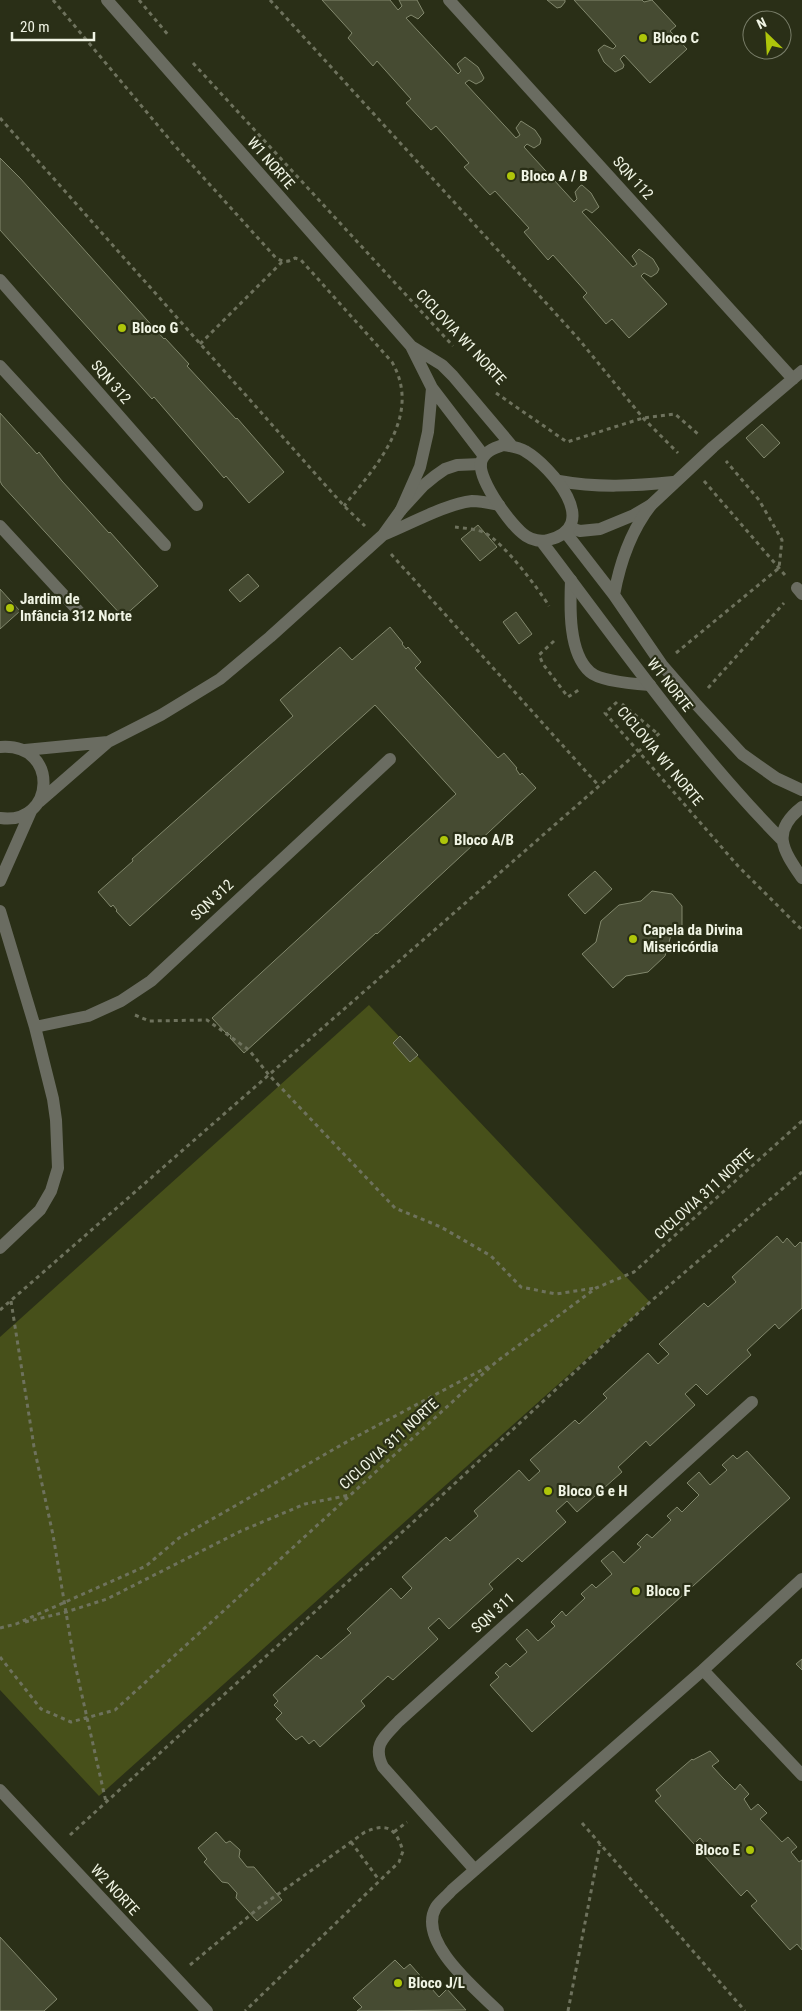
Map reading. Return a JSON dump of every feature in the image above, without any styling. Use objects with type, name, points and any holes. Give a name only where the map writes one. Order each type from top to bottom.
[{"type":"street","name":"W1 NORTE","points":[[107,0],[411,346],[432,388],[482,460]]},
{"type":"street","name":"SQN 112","points":[[449,0],[798,375],[691,466],[651,505],[634,515],[600,529],[568,531]]},
{"type":"street","name":"SQN 312","points":[[0,280],[197,506]]},
{"type":"street","name":"W1 NORTE","points":[[411,346],[442,365],[454,376],[512,446]]},
{"type":"street","points":[[0,366],[165,546]]},
{"type":"street","points":[[401,510],[420,467],[428,432],[432,388]]},
{"type":"street","points":[[0,818],[9,820],[20,817],[35,807],[108,742],[161,715],[220,679],[270,637],[380,537],[424,484],[445,469],[482,460],[494,448],[512,446],[524,450],[542,463],[559,482],[568,497],[573,522],[568,531],[554,539],[542,542],[526,536],[511,522],[499,505],[483,474],[482,460]]},
{"type":"street","points":[[559,482],[607,486],[635,486],[674,482]]},
{"type":"street","points":[[380,537],[452,506],[470,501],[483,501],[499,505]]},
{"type":"street","points":[[614,595],[624,553],[633,531],[651,505]]},
{"type":"street","points":[[0,526],[83,616]]},
{"type":"street","name":"W1 NORTE","points":[[568,531],[662,665],[694,703],[742,754],[776,778],[802,790]]},
{"type":"street","name":"W1 NORTE","points":[[542,542],[676,719],[728,783],[782,840],[785,850],[802,878]]},
{"type":"street","points":[[571,580],[570,606],[574,638],[579,657],[590,673],[616,681],[650,685]]},
{"type":"street","points":[[25,750],[108,742]]},
{"type":"street","points":[[0,747],[13,746],[25,750],[34,757],[41,767],[44,779],[44,791],[0,881]]},
{"type":"street","name":"SQN 312","points":[[35,1026],[88,1016],[121,1001],[151,981],[390,759]]},
{"type":"street","points":[[782,840],[784,827],[790,816],[802,807]]},
{"type":"street","points":[[0,911],[35,1026],[53,1099],[58,1168],[51,1191],[40,1210],[0,1248]]},
{"type":"street","name":"SQN 311","points":[[476,1870],[383,1766],[378,1757],[378,1747],[399,1721],[752,1402]]},
{"type":"street","points":[[498,2011],[442,1952],[434,1935],[432,1922],[436,1908],[476,1870],[703,1670],[802,1579]]},
{"type":"street","points":[[703,1670],[802,1775]]},
{"type":"street","name":"W2 NORTE","points":[[0,1790],[207,2011]]},
{"type":"path","points":[[53,0],[175,146],[276,258],[282,262],[289,262],[295,258],[301,260],[392,362],[400,375],[402,404],[396,430],[381,460],[344,506]]},
{"type":"path","points":[[139,0],[174,43]]},
{"type":"path","points":[[270,0],[577,338],[643,418],[691,466],[800,591],[694,703]]},
{"type":"path","name":"CICLOVIA W1 NORTE","points":[[187,57],[456,349]]},
{"type":"path","points":[[0,118],[344,506],[380,537],[599,786]]},
{"type":"path","points":[[200,344],[282,262]]},
{"type":"path","name":"CICLOVIA W1 NORTE","points":[[490,386],[496,393],[567,442],[643,418],[675,414],[713,447],[758,500],[782,540],[778,568]]},
{"type":"path","points":[[448,528],[457,527],[485,532],[506,550],[540,590],[550,608]]},
{"type":"path","points":[[662,665],[778,568]]},
{"type":"path","points":[[553,633],[554,642],[539,655],[543,664],[568,697],[588,685]]},
{"type":"path","points":[[611,695],[658,734]]},
{"type":"path","name":"CICLOVIA W1 NORTE","points":[[618,701],[606,713],[738,866],[802,930]]},
{"type":"path","points":[[0,1310],[676,719]]},
{"type":"path","points":[[121,1001],[130,1012],[149,1021],[207,1020],[249,1050],[269,1076],[395,1208],[441,1227],[491,1256],[521,1287],[556,1294],[596,1288]]},
{"type":"path","name":"CICLOVIA 311 NORTE","points":[[0,1657],[41,1709],[70,1722],[115,1710],[496,1362],[596,1288],[634,1272],[802,1121]]},
{"type":"path","points":[[55,1849],[403,1532],[650,1302],[802,1172]]},
{"type":"path","points":[[11,1301],[34,1448],[53,1535],[74,1660],[106,1802]]},
{"type":"path","points":[[350,1495],[305,1504],[241,1531],[106,1599],[66,1612],[0,1628],[16,1624],[146,1566],[179,1538],[230,1508],[496,1362]]},
{"type":"path","points":[[582,1823],[745,2011]]},
{"type":"path","points":[[176,1978],[206,1950],[260,1907],[365,1832],[377,1826],[386,1827],[394,1832],[403,1851],[399,1862],[245,2011]]},
{"type":"path","points":[[351,1842],[379,1880]]},
{"type":"path","points":[[568,2011],[600,1844]]},
{"type":"green space","points":[[369,1005],[650,1302],[99,1796],[0,1690],[0,1337]]},
{"type":"building","name":"Bloco A / B","points":[[322,0],[390,0],[398,10],[402,6],[399,0],[417,0],[424,13],[418,19],[411,15],[406,18],[458,74],[461,71],[457,64],[465,57],[478,67],[484,78],[482,81],[476,84],[469,80],[465,83],[516,138],[520,135],[516,128],[521,121],[535,130],[541,139],[540,144],[534,148],[527,144],[524,147],[574,202],[577,199],[575,192],[580,186],[582,185],[591,193],[599,207],[592,213],[586,209],[582,212],[633,267],[637,264],[632,256],[639,249],[653,259],[659,269],[657,273],[651,277],[644,273],[641,276],[667,304],[629,338],[612,319],[606,324],[583,297],[587,293],[553,255],[548,260],[524,232],[529,228],[495,191],[490,195],[464,167],[469,163],[436,126],[431,130],[406,103],[411,99],[377,61],[373,66],[348,38],[352,33]]},
{"type":"building","points":[[547,0],[565,0],[565,2],[561,7],[557,8]]},
{"type":"building","name":"Bloco C","points":[[574,0],[642,0],[644,2],[652,0],[676,26],[670,31],[687,49],[650,83],[624,55],[620,59],[624,65],[623,68],[615,72],[604,62],[598,50],[604,45],[613,49],[616,46]]},
{"type":"building","name":"Bloco G","points":[[0,158],[164,339],[189,364],[187,366],[237,418],[284,472],[249,503],[226,476],[224,478],[154,397],[152,399],[0,230]]},
{"type":"building","points":[[0,413],[37,454],[39,452],[62,481],[158,586],[123,617],[2,485],[0,481]]},
{"type":"building","points":[[762,424],[780,443],[764,458],[746,438]]},
{"type":"building","points":[[478,525],[497,547],[480,561],[461,539]]},
{"type":"building","points":[[248,574],[259,586],[240,602],[229,590]]},
{"type":"building","points":[[0,589],[20,611],[0,629]]},
{"type":"building","points":[[516,612],[532,634],[519,644],[503,622]]},
{"type":"building","name":"Bloco A/B","points":[[390,627],[406,649],[408,647],[421,662],[415,668],[498,758],[504,753],[517,768],[520,775],[522,773],[536,788],[244,1053],[230,1038],[231,1036],[212,1018],[456,794],[375,705],[130,926],[113,905],[111,907],[98,892],[133,861],[132,859],[293,716],[280,700],[340,647],[352,660]]},
{"type":"building","points":[[595,871],[612,889],[585,914],[568,895]]},
{"type":"building","name":"Capela da Divina Misericórdia","points":[[652,891],[672,894],[682,906],[682,925],[671,935],[665,956],[648,972],[626,976],[613,988],[582,954],[596,942],[601,921],[619,905],[641,901]]},
{"type":"building","points":[[400,1036],[418,1055],[410,1062],[393,1043]]},
{"type":"building","name":"Bloco G e H","points":[[777,1236],[783,1243],[787,1238],[795,1247],[800,1242],[802,1243],[802,1308],[779,1329],[775,1324],[747,1350],[751,1355],[707,1395],[696,1384],[685,1394],[695,1405],[650,1446],[646,1441],[618,1467],[622,1472],[577,1512],[567,1501],[556,1511],[566,1522],[522,1562],[518,1558],[489,1584],[493,1589],[449,1629],[439,1618],[428,1628],[438,1639],[393,1680],[388,1676],[361,1701],[365,1706],[320,1747],[314,1740],[309,1744],[302,1736],[296,1740],[276,1719],[282,1713],[274,1705],[278,1701],[273,1695],[317,1655],[321,1659],[351,1633],[347,1629],[391,1588],[401,1599],[412,1588],[402,1577],[446,1537],[450,1541],[478,1516],[474,1511],[519,1470],[529,1481],[540,1471],[530,1460],[575,1420],[579,1424],[607,1398],[603,1394],[648,1353],[658,1364],[669,1354],[659,1344],[704,1303],[708,1307],[736,1282],[732,1277]]},
{"type":"building","name":"Bloco F","points":[[747,1451],[790,1498],[532,1732],[490,1685],[499,1677],[495,1673],[506,1663],[510,1667],[527,1652],[516,1639],[527,1629],[538,1641],[555,1626],[551,1622],[562,1611],[566,1616],[585,1598],[581,1594],[592,1584],[596,1588],[612,1574],[601,1561],[613,1551],[624,1563],[641,1547],[637,1544],[647,1534],[652,1538],[671,1520],[667,1516],[677,1507],[682,1512],[699,1495],[687,1483],[699,1472],[710,1485],[727,1470],[722,1465],[733,1455],[737,1459]]},
{"type":"building","points":[[802,1659],[802,1670],[796,1664]]},
{"type":"building","name":"Bloco E","points":[[710,1751],[719,1761],[712,1766],[735,1790],[740,1784],[749,1794],[744,1799],[751,1810],[758,1804],[767,1813],[760,1819],[782,1842],[788,1837],[797,1847],[791,1852],[799,1862],[802,1860],[802,1950],[797,1944],[790,1950],[751,1906],[757,1901],[747,1890],[741,1896],[703,1854],[709,1848],[700,1838],[694,1844],[655,1801],[661,1796],[656,1790],[692,1759]]},
{"type":"building","points":[[216,1832],[226,1843],[230,1841],[240,1850],[239,1857],[247,1867],[254,1867],[282,1900],[257,1921],[236,1898],[237,1893],[228,1883],[222,1882],[204,1862],[207,1859],[198,1848]]},
{"type":"building","points":[[0,1937],[57,1999],[44,2011],[0,2011]]},
{"type":"building","name":"Bloco J/L","points":[[395,1960],[404,1969],[410,1964],[439,1997],[447,1989],[466,2010],[357,2011],[362,2007],[353,1998]]},
{"type":"place","name":"Bloco C","points":[[643,38]]},
{"type":"place","name":"Bloco A / B","points":[[511,176]]},
{"type":"place","name":"Bloco G","points":[[122,328]]},
{"type":"place","name":"Jardim de Infância 312 Norte","points":[[10,608]]},
{"type":"place","name":"Bloco A/B","points":[[444,840]]},
{"type":"place","name":"Capela da Divina Misericórdia","points":[[633,939]]},
{"type":"place","name":"Bloco G e H","points":[[548,1491]]},
{"type":"place","name":"Bloco F","points":[[636,1591]]},
{"type":"place","name":"Bloco E","points":[[750,1850]]},
{"type":"place","name":"Bloco J/L","points":[[398,1983]]}]
